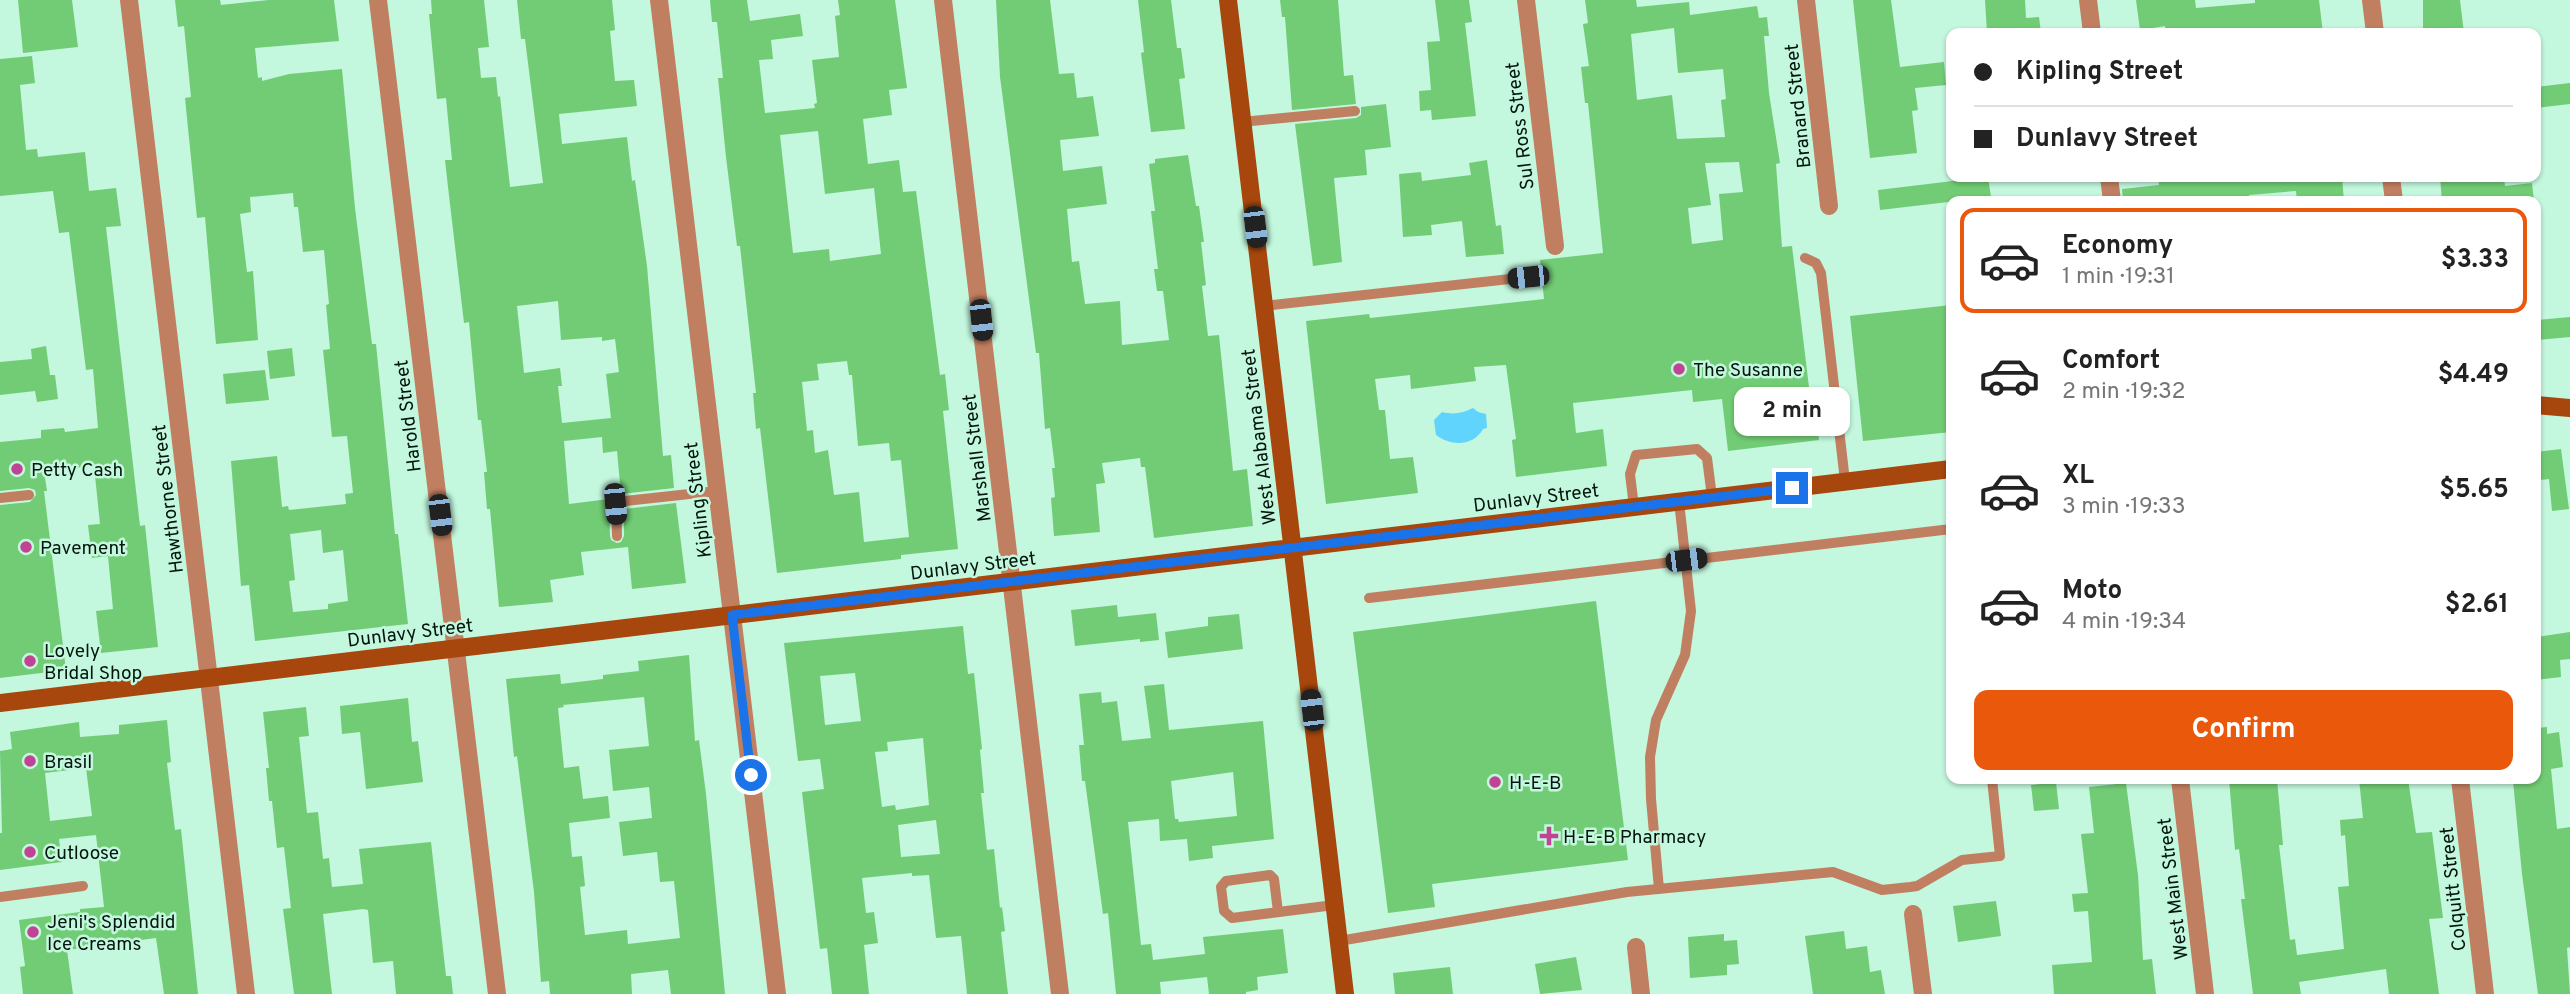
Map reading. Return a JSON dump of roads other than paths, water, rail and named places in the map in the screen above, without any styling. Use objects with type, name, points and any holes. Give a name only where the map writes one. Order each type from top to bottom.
[{"type":"street","name":"Hawthorne Street","points":[[130,0],[246,994]]},
{"type":"street","name":"Harold Street","points":[[378,0],[497,994]]},
{"type":"street","name":"Kipling Street","points":[[659,0],[777,994]]},
{"type":"street","name":"Marshall Street","points":[[943,0],[1060,994]]},
{"type":"street","name":"West Alabama Street","points":[[1228,0],[1345,994]]},
{"type":"street","name":"Sul Ross Street","points":[[1526,0],[1555,246]]},
{"type":"street","name":"Branard Street","points":[[1806,0],[1829,206]]},
{"type":"street","points":[[2088,0],[2091,28]]},
{"type":"street","points":[[2371,0],[2374,28]]},
{"type":"street","points":[[2541,405],[2570,408]]},
{"type":"street","name":"Dunlavy Street","points":[[0,703],[1946,470]]},
{"type":"street","name":"West Main Street","points":[[2181,784],[2205,994]]},
{"type":"street","name":"Colquitt Street","points":[[2461,784],[2485,994]]},
{"type":"street","points":[[1913,914],[1923,994]]},
{"type":"street","points":[[1636,947],[1641,994]]},
{"type":"lane","points":[[1242,122],[1355,111]]},
{"type":"lane","points":[[1805,258],[1816,263],[1821,273],[1845,481]]},
{"type":"lane","points":[[1264,306],[1528,277]]},
{"type":"lane","points":[[1634,507],[1630,474],[1636,455],[1697,449],[1707,458],[1712,497]]},
{"type":"lane","points":[[618,536],[616,502],[717,491]]},
{"type":"lane","points":[[0,498],[29,495]]},
{"type":"lane","points":[[1659,889],[1650,757],[1656,720],[1685,655],[1691,611],[1679,501]]},
{"type":"lane","points":[[1369,598],[1946,530]]},
{"type":"lane","points":[[1339,941],[1627,892],[1833,872],[1882,890],[1917,886],[1962,860],[2000,856],[1993,784]]},
{"type":"lane","points":[[1279,912],[1274,879],[1270,875],[1226,881],[1221,887],[1224,911],[1233,918],[1334,905]]},
{"type":"lane","points":[[0,897],[83,886]]},
{"type":"water","points":[[1473,408],[1486,414],[1487,428],[1479,435],[1467,442],[1454,443],[1436,435],[1434,420],[1442,412],[1458,413]]},
{"type":"place","name":"The Susanne","points":[[1679,369]]},
{"type":"place","name":"Petty Cash","points":[[17,469]]},
{"type":"place","name":"Pavement","points":[[26,547]]},
{"type":"place","name":"Lovely Bridal Shop","points":[[30,661]]},
{"type":"place","name":"Brasil","points":[[30,761]]},
{"type":"place","name":"H-E-B","points":[[1495,782]]},
{"type":"place","name":"H-E-B Pharmacy","points":[[1549,836]]},
{"type":"place","name":"Cutloose","points":[[30,852]]},
{"type":"place","name":"Jeni's Splendid Ice Creams","points":[[33,932]]}]
